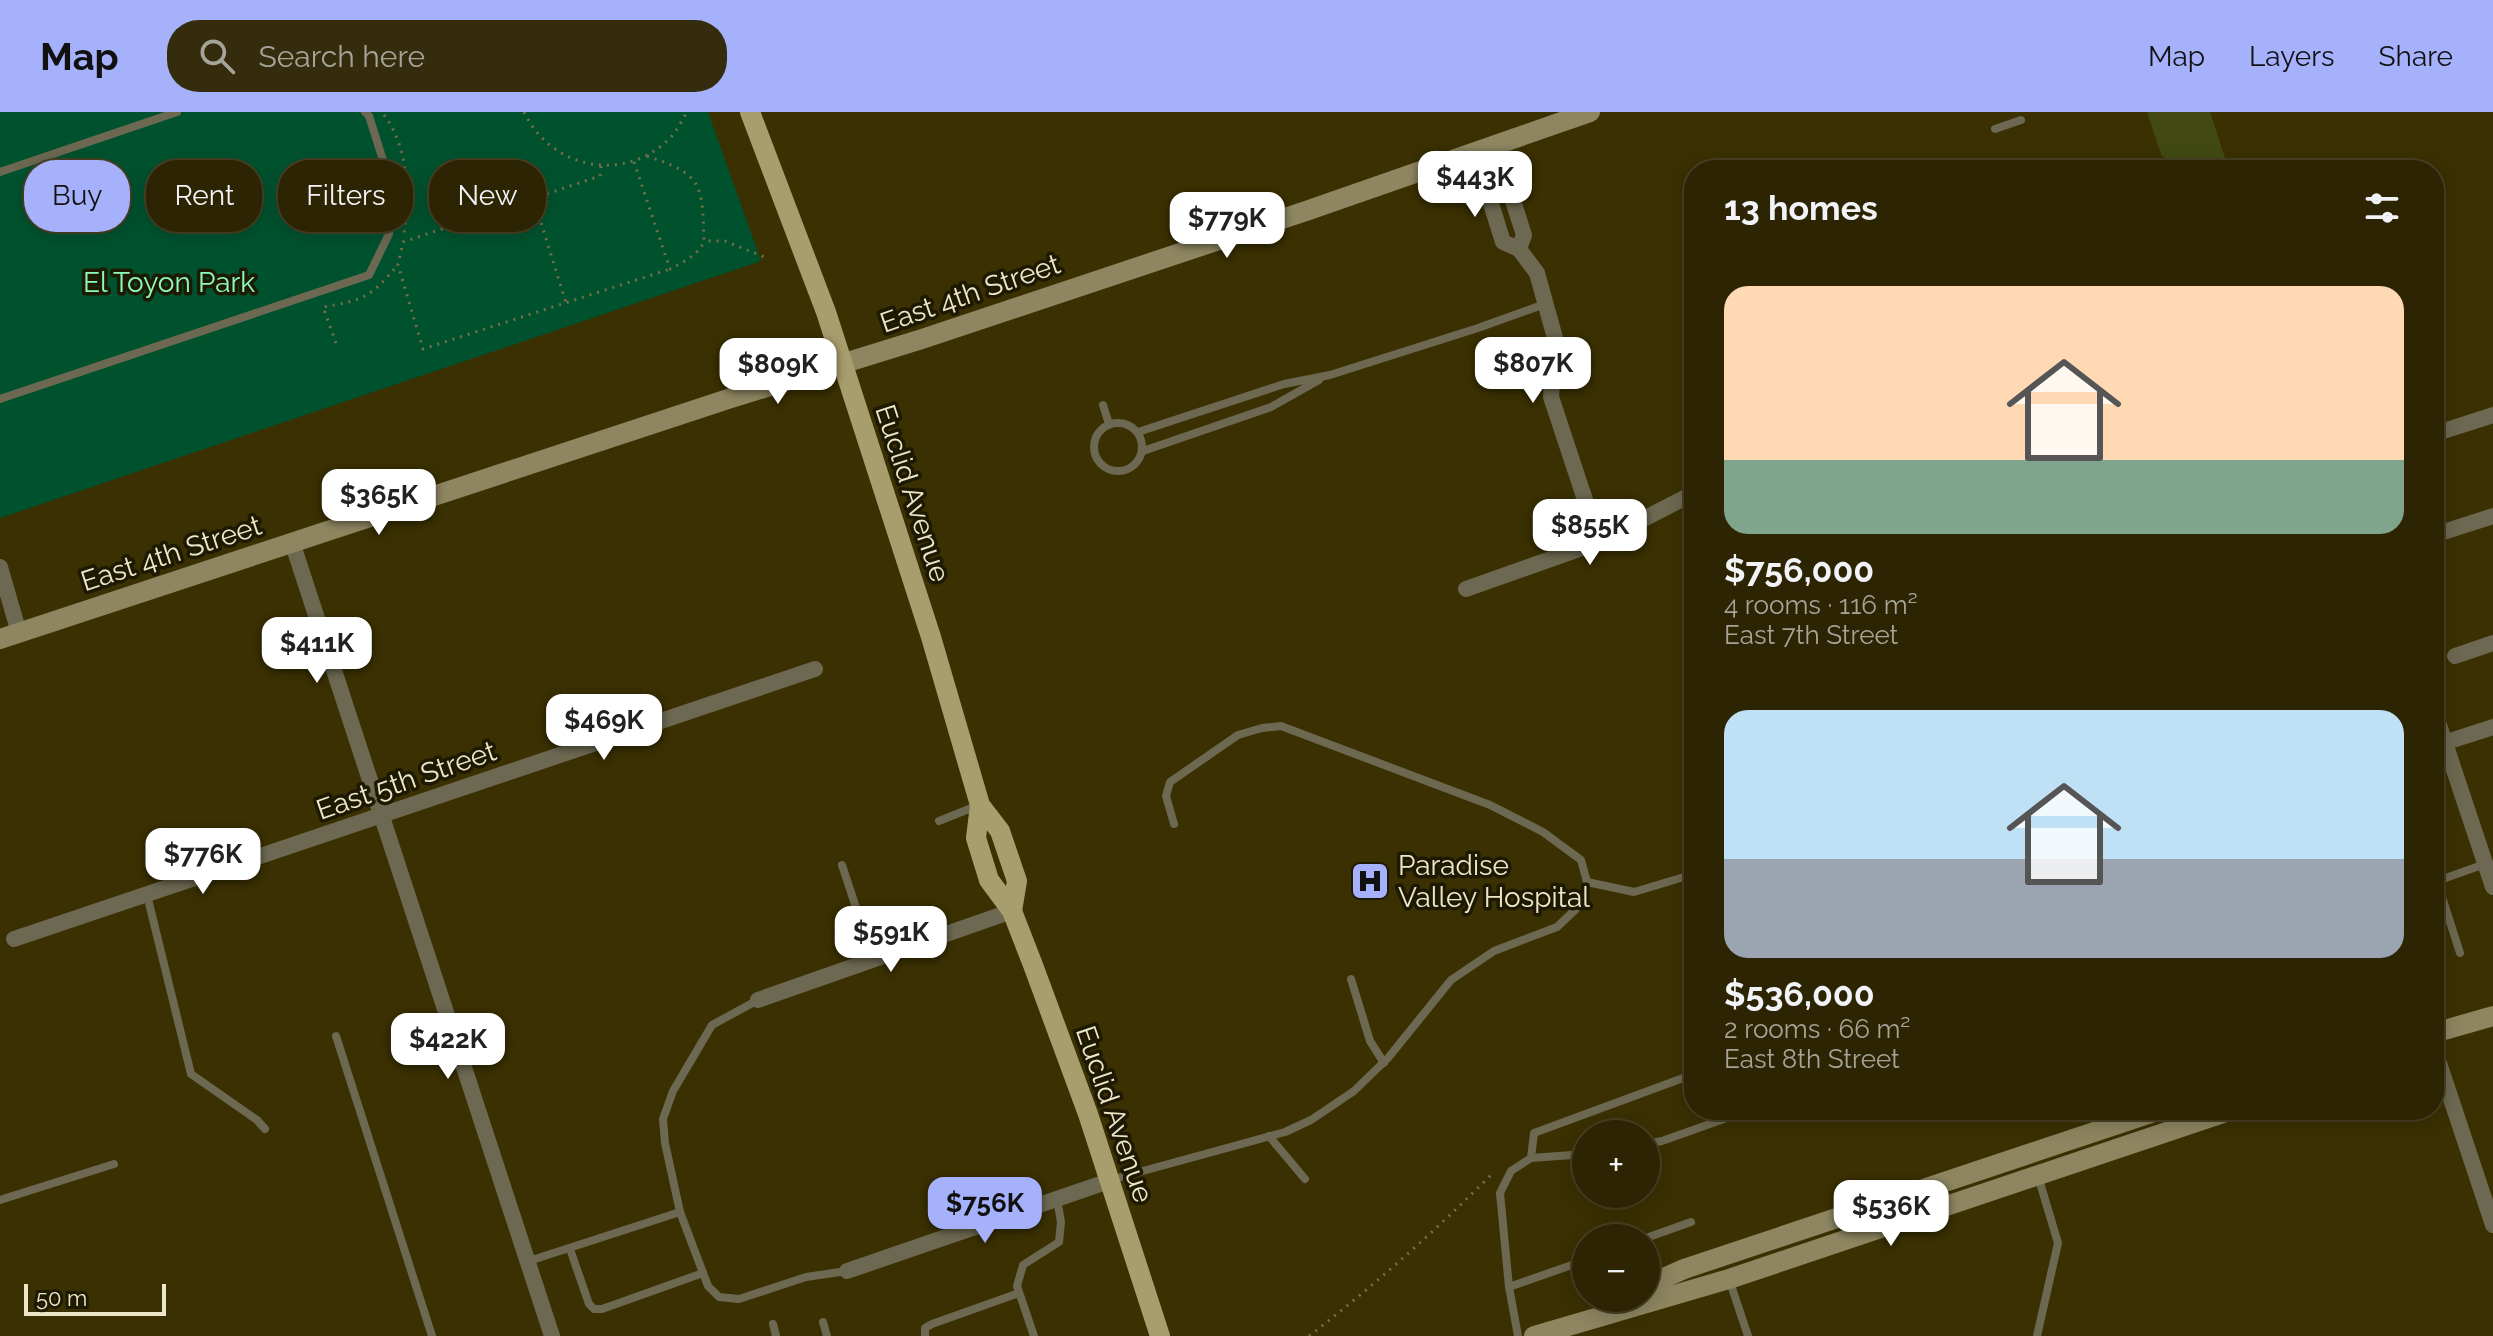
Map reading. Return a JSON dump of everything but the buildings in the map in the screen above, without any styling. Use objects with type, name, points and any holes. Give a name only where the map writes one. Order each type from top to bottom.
[{"type":"main road","name":"Euclid Avenue","points":[[750,112],[826,312],[931,637],[980,805],[1000,831],[1017,881],[1012,911],[1088,1114],[1160,1336]]},
{"type":"street","name":"East 4th Street","points":[[10,636],[1307,211],[1590,112]]},
{"type":"street","points":[[1485,149],[1503,242],[1519,249],[1537,273],[1555,338],[1551,397],[1599,542]]},
{"type":"street","points":[[2444,431],[2493,415]]},
{"type":"street","points":[[1466,589],[1599,542],[1684,498]]},
{"type":"street","points":[[2444,532],[2493,516]]},
{"type":"street","points":[[292,542],[552,1336]]},
{"type":"street","points":[[0,567],[10,636]]},
{"type":"street","points":[[2455,656],[2493,643]]},
{"type":"street","name":"East 5th Street","points":[[14,939],[815,669]]},
{"type":"street","points":[[2444,742],[2493,727]]},
{"type":"street","points":[[2444,757],[2493,887]]},
{"type":"street","points":[[758,1000],[1012,911]]},
{"type":"street","points":[[2444,1030],[2493,1016]]},
{"type":"street","points":[[2444,1078],[2493,1225]]},
{"type":"street","points":[[1660,1280],[2110,1120]]},
{"type":"street","points":[[2122,1120],[2131,1144]]},
{"type":"street","points":[[1531,1336],[1729,1279],[2202,1120]]},
{"type":"street","points":[[847,1271],[1109,1181]]},
{"type":"street","points":[[1531,1336],[1585,1312]]},
{"type":"lane","points":[[0,172],[177,112]]},
{"type":"lane","points":[[0,399],[369,275],[389,234],[389,179],[369,116],[365,112]]},
{"type":"lane","points":[[1995,129],[2021,120]]},
{"type":"lane","points":[[1138,432],[1284,384],[1330,375],[1545,304]]},
{"type":"lane","points":[[1143,451],[1138,432],[1123,423],[1109,424],[1098,432],[1093,448],[1095,456],[1106,468],[1113,471],[1129,468],[1143,451],[1271,407],[1330,375]]},
{"type":"lane","points":[[1103,405],[1109,424]]},
{"type":"lane","points":[[1109,1181],[1269,1136],[1311,1120],[1354,1091],[1384,1063],[1451,980],[1494,951],[1557,927],[1584,897],[1587,882],[1581,860],[1543,832],[1490,805],[1281,726],[1238,735],[1170,782],[1166,796],[1174,824]]},
{"type":"lane","points":[[939,821],[980,805]]},
{"type":"lane","points":[[2444,874],[2485,864]]},
{"type":"lane","points":[[842,865],[873,960]]},
{"type":"lane","points":[[1587,882],[1634,892],[1684,877]]},
{"type":"lane","points":[[147,894],[191,1074],[257,1120],[265,1129]]},
{"type":"lane","points":[[2444,904],[2460,953]]},
{"type":"lane","points":[[1351,979],[1370,1041],[1384,1063]]},
{"type":"lane","points":[[758,1000],[712,1025],[673,1091],[663,1119],[680,1212],[708,1286],[719,1297],[739,1299],[806,1277],[847,1271]]},
{"type":"lane","points":[[336,1036],[432,1336]]},
{"type":"lane","points":[[1531,1158],[1534,1133],[1684,1078]]},
{"type":"lane","points":[[1660,1139],[1720,1120]]},
{"type":"lane","points":[[1269,1136],[1305,1179]]},
{"type":"lane","points":[[1518,1336],[1509,1287],[1500,1193],[1511,1171],[1531,1158],[1572,1155]]},
{"type":"lane","points":[[0,1200],[114,1164]]},
{"type":"lane","points":[[2037,1336],[2058,1243],[2038,1175]]},
{"type":"lane","points":[[1034,1336],[1017,1286],[1023,1265],[1059,1242],[1061,1222],[1057,1199]]},
{"type":"lane","points":[[529,1261],[680,1212]]},
{"type":"lane","points":[[1660,1233],[1691,1222]]},
{"type":"lane","points":[[570,1249],[589,1304],[594,1309],[602,1309],[703,1273]]},
{"type":"lane","points":[[1509,1287],[1572,1265]]},
{"type":"lane","points":[[1729,1279],[1748,1336]]},
{"type":"lane","points":[[925,1336],[925,1328],[932,1324],[1019,1293]]},
{"type":"lane","points":[[823,1322],[827,1336]]},
{"type":"lane","points":[[773,1324],[776,1336]]},
{"type":"path","points":[[382,112],[388,112]]},
{"type":"path","points":[[524,112],[543,141],[560,154],[580,163],[601,166],[634,162],[647,156],[671,137],[687,112]]},
{"type":"path","points":[[398,265],[423,349],[670,269],[702,248],[699,188],[693,177],[676,166],[647,156]]},
{"type":"path","points":[[634,162],[670,269]]},
{"type":"path","points":[[546,194],[600,176],[601,166]]},
{"type":"path","points":[[336,343],[323,307],[359,301],[380,286],[398,265],[403,242],[433,232]]},
{"type":"path","points":[[544,232],[566,303]]},
{"type":"path","points":[[704,241],[725,241],[767,258]]},
{"type":"path","points":[[1309,1336],[1373,1286],[1502,1165]]},
{"type":"green space","name":"El Toyon Park","points":[[0,112],[708,112],[761,261],[0,518]]},
{"type":"place","name":"Paradise Valley Hospital","points":[[1370,881]]}]
